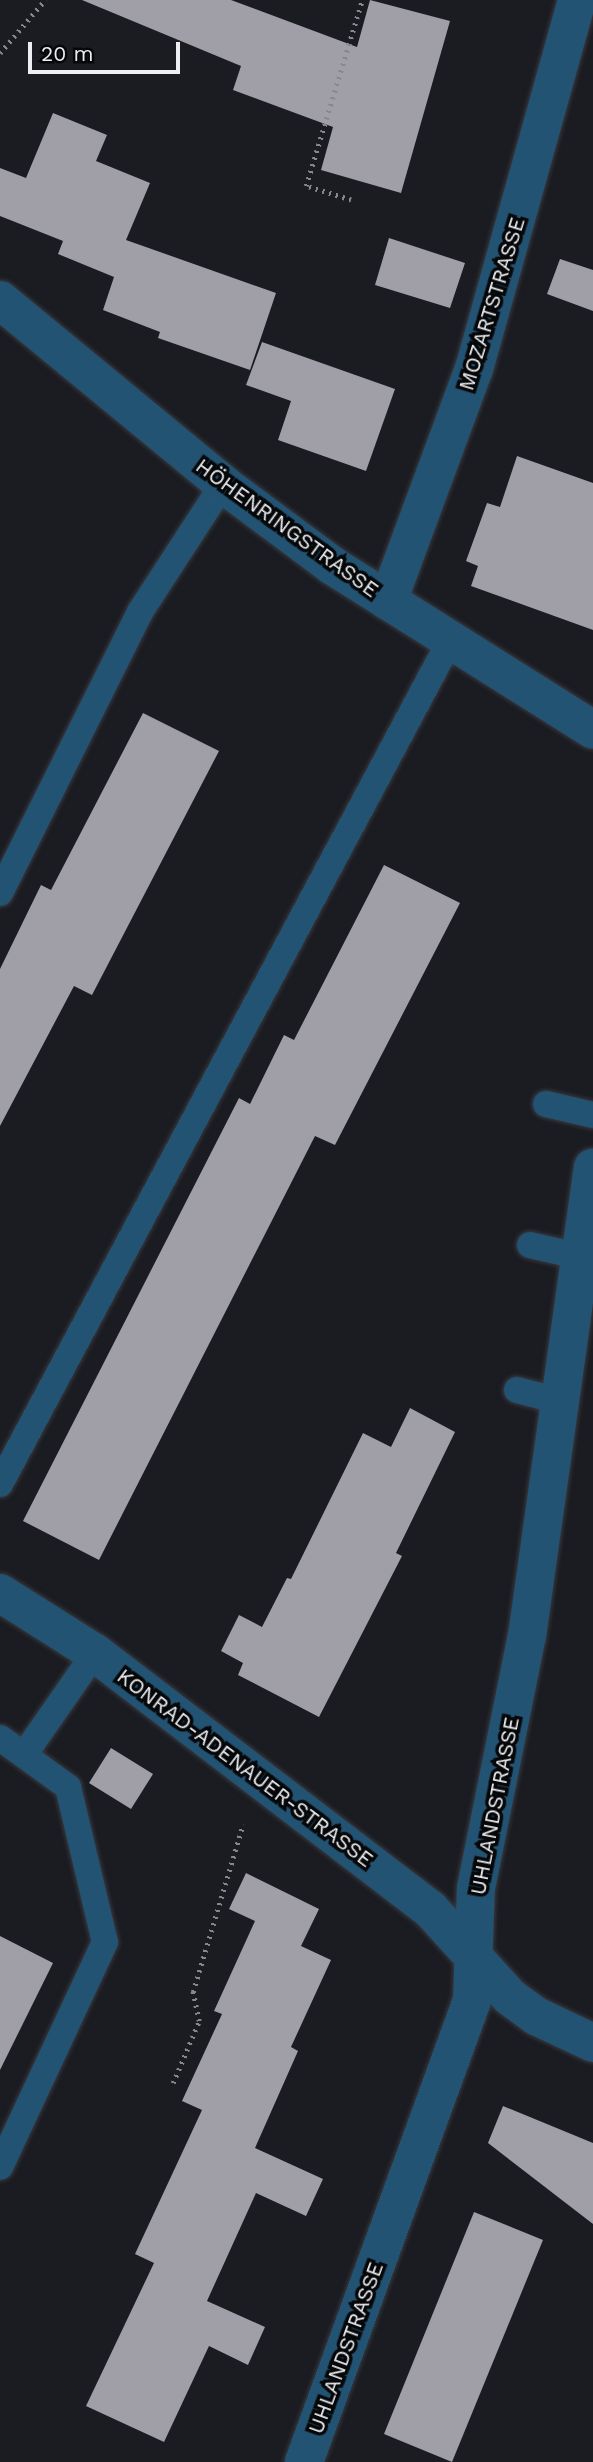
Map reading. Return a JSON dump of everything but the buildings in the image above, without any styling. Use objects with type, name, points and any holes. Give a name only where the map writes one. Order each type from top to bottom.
[{"type":"street","name":"MOZARTSTRASSE","points":[[388,601],[474,369],[578,0]]},
{"type":"street","name":"HÖHENRINGSTRASSE","points":[[0,300],[223,484],[388,601],[593,730]]},
{"type":"street","name":"UHLANDSTRASSE","points":[[304,2462],[469,2012],[477,1958],[476,1888],[516,1702],[563,1402],[593,1168]]},
{"type":"street","name":"KONRAD-ADENAUER-STRASSE","points":[[0,1593],[95,1653],[430,1909],[527,2010],[593,2043]]},
{"type":"lane","points":[[0,893],[140,612],[223,484]]},
{"type":"lane","points":[[0,1484],[450,641]]},
{"type":"lane","points":[[547,1104],[593,1115]]},
{"type":"lane","points":[[530,1245],[582,1257]]},
{"type":"lane","points":[[517,1390],[563,1402]]},
{"type":"lane","points":[[24,1755],[95,1653]]},
{"type":"lane","points":[[0,1738],[68,1787],[105,1942],[0,2167]]},
{"type":"path","points":[[0,53],[45,0]]},
{"type":"path","points":[[351,200],[306,186],[362,0]]},
{"type":"path","points":[[173,2083],[199,2021],[192,1992],[239,1835],[247,1811],[268,1784]]}]
